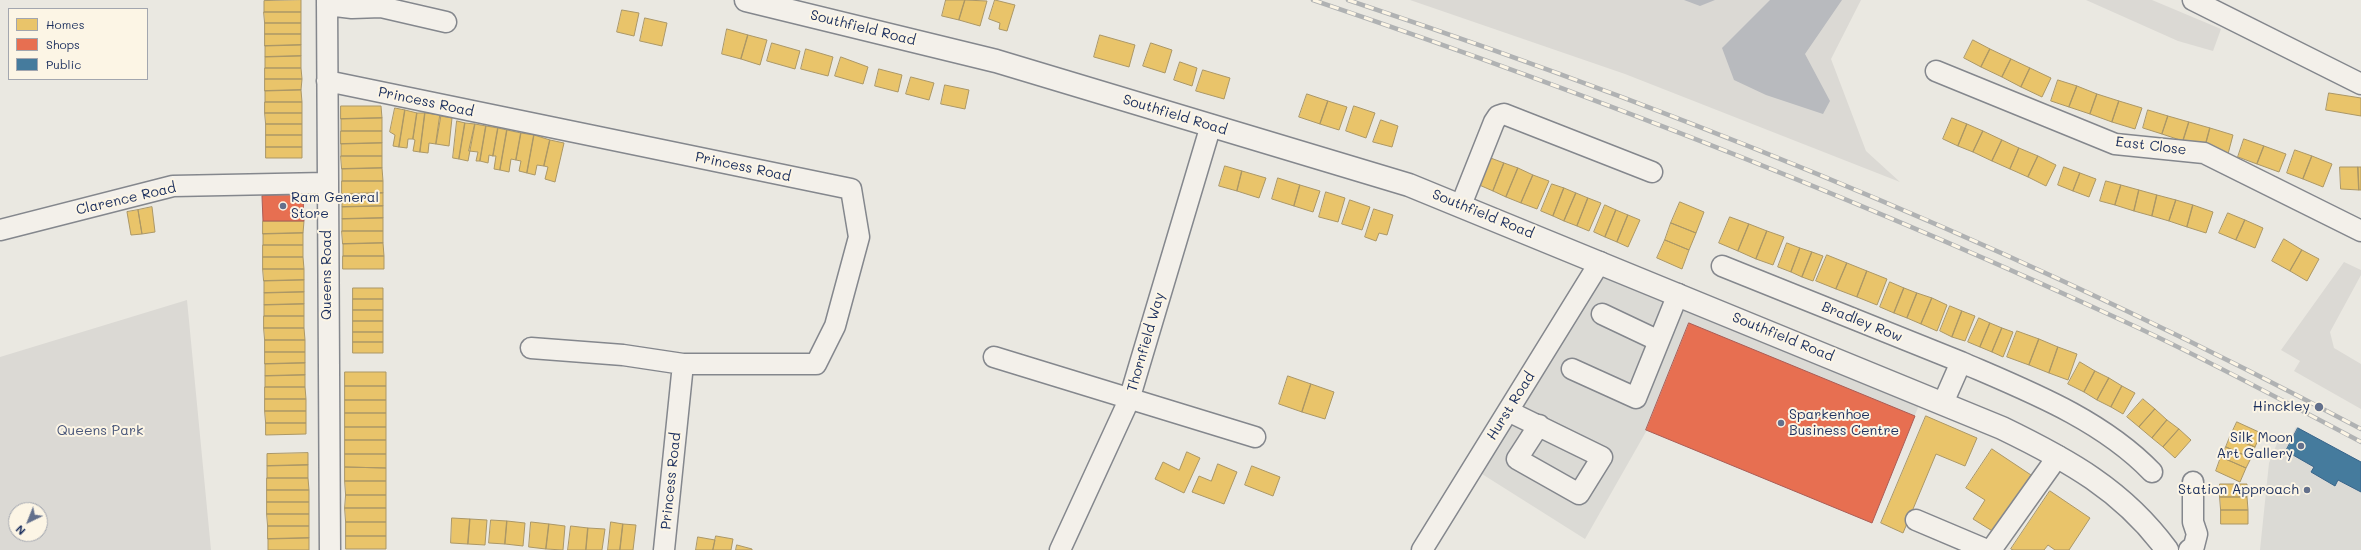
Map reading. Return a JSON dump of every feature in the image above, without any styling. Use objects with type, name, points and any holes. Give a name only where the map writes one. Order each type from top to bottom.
[{"type":"main road","name":"Southfield Road","points":[[746,0],[996,61],[1409,185],[1461,205],[1943,403],[2058,456],[2094,478],[2122,500],[2153,532],[2167,550]]},
{"type":"street","points":[[2193,0],[2361,84]]},
{"type":"street","points":[[327,3],[352,8],[382,7],[446,22]]},
{"type":"street","name":"Queens Road","points":[[327,3],[326,183],[330,550]]},
{"type":"street","name":"East Close","points":[[1936,71],[2115,144],[2204,153],[2361,231]]},
{"type":"street","name":"Princess Road","points":[[327,81],[851,189],[859,236],[835,326],[816,364],[683,364],[623,355],[531,348]]},
{"type":"street","points":[[1461,205],[1494,122],[1498,116],[1504,114],[1652,172]]},
{"type":"street","name":"Thornfield Way","points":[[1060,550],[1129,400],[1211,125]]},
{"type":"street","name":"Clarence Road","points":[[0,230],[173,186],[326,183]]},
{"type":"street","name":"Hurst Road","points":[[1422,550],[1600,262]]},
{"type":"street","name":"Bradley Row","points":[[1722,266],[1961,362],[2044,399],[2107,434],[2136,454],[2152,472]]},
{"type":"street","points":[[1572,369],[1636,398],[1678,294]]},
{"type":"street","points":[[1602,314],[1659,341]]},
{"type":"street","points":[[994,356],[1129,400],[1255,437]]},
{"type":"street","points":[[1943,403],[1961,362]]},
{"type":"street","name":"Princess Road","points":[[664,550],[683,364]]},
{"type":"street","points":[[1508,411],[1539,425]]},
{"type":"street","points":[[1991,550],[2058,456]]},
{"type":"street","points":[[2189,550],[2194,546],[2197,534],[2193,522],[2193,482]]},
{"type":"street","points":[[1916,520],[1987,550]]},
{"type":"shaded area","points":[[1684,0],[1715,0],[1700,6]]},
{"type":"shaded area","points":[[1770,0],[1842,0],[1805,54],[1830,101],[1823,114],[1766,95],[1734,80],[1722,48]]},
{"type":"shaded area","points":[[1599,275],[1919,405],[1872,523],[1647,430],[1585,539],[1482,474]]},
{"type":"shaded area","points":[[2296,427],[2361,462],[2361,550],[2260,550],[2269,463],[2280,436],[2289,441]]},
{"type":"green space","points":[[1410,0],[1861,0],[1831,59],[1866,151],[1900,182],[1625,74]]},
{"type":"green space","points":[[2086,0],[2152,0],[2221,29],[2213,51],[2178,41]]},
{"type":"green space","points":[[2344,262],[2361,270],[2361,275],[2330,332],[2334,348],[2361,364],[2361,409],[2294,371],[2300,361],[2281,350]]},
{"type":"green space","name":"Queens Park","points":[[187,300],[211,550],[0,550],[0,357]]},
{"type":"building: Homes","points":[[301,0],[301,12],[264,12],[264,1]]},
{"type":"building: Homes","points":[[946,0],[965,0],[959,20],[942,16]]},
{"type":"building: Homes","points":[[965,0],[987,1],[980,26],[959,20]]},
{"type":"building: Homes","points":[[995,0],[1015,5],[1007,31],[999,29],[1000,23],[989,19]]},
{"type":"building: Homes","points":[[622,10],[639,13],[634,36],[617,32]]},
{"type":"building: Homes","points":[[264,12],[301,12],[301,23],[265,23]]},
{"type":"building: Homes","points":[[645,18],[667,23],[662,46],[640,41]]},
{"type":"building: Homes","points":[[265,23],[301,23],[301,34],[265,34]]},
{"type":"building: Homes","points":[[727,29],[748,35],[741,59],[722,54]]},
{"type":"building: Homes","points":[[265,34],[301,34],[301,45],[265,46]]},
{"type":"building: Homes","points":[[748,35],[767,40],[760,65],[741,59]]},
{"type":"building: Homes","points":[[1100,35],[1135,45],[1129,67],[1094,57]]},
{"type":"building: Homes","points":[[1973,40],[1990,49],[1981,67],[1964,58]]},
{"type":"building: Homes","points":[[772,43],[800,51],[795,69],[767,61]]},
{"type":"building: Homes","points":[[1151,43],[1172,50],[1165,73],[1143,66]]},
{"type":"building: Homes","points":[[301,45],[301,56],[265,57],[265,46]]},
{"type":"building: Homes","points":[[806,49],[833,57],[828,76],[801,69]]},
{"type":"building: Homes","points":[[1990,49],[2011,59],[2002,77],[1981,67]]},
{"type":"building: Homes","points":[[301,56],[301,68],[265,68],[265,57]]},
{"type":"building: Homes","points":[[841,57],[868,67],[863,84],[835,76]]},
{"type":"building: Homes","points":[[2011,59],[2030,68],[2021,87],[2002,77]]},
{"type":"building: Homes","points":[[1180,62],[1197,68],[1192,86],[1174,80]]},
{"type":"building: Homes","points":[[265,68],[301,68],[302,79],[265,79]]},
{"type":"building: Homes","points":[[2030,68],[2051,78],[2042,97],[2021,87]]},
{"type":"building: Homes","points":[[879,69],[902,75],[898,92],[875,86]]},
{"type":"building: Homes","points":[[1203,70],[1230,78],[1224,99],[1196,91]]},
{"type":"building: Homes","points":[[911,77],[934,83],[929,100],[906,94]]},
{"type":"building: Homes","points":[[265,79],[302,79],[301,90],[265,91]]},
{"type":"building: Homes","points":[[2058,80],[2077,86],[2069,107],[2051,101]]},
{"type":"building: Homes","points":[[945,85],[969,90],[965,109],[941,104]]},
{"type":"building: Homes","points":[[2077,86],[2097,94],[2090,114],[2069,107]]},
{"type":"building: Homes","points":[[301,90],[302,102],[265,102],[265,91]]},
{"type":"building: Homes","points":[[2329,93],[2361,98],[2361,116],[2326,110]]},
{"type":"building: Homes","points":[[1307,94],[1328,101],[1320,124],[1299,117]]},
{"type":"building: Homes","points":[[2097,94],[2119,101],[2112,122],[2090,114]]},
{"type":"building: Homes","points":[[1328,101],[1347,107],[1339,130],[1320,124]]},
{"type":"building: Homes","points":[[2119,101],[2142,108],[2135,129],[2112,122]]},
{"type":"building: Homes","points":[[265,102],[302,102],[302,113],[265,113]]},
{"type":"building: Homes","points":[[341,106],[381,106],[382,118],[341,119]]},
{"type":"building: Homes","points":[[1354,106],[1375,113],[1366,138],[1346,131]]},
{"type":"building: Homes","points":[[395,108],[405,110],[399,147],[393,146],[395,135],[390,132]]},
{"type":"building: Homes","points":[[405,110],[417,113],[413,139],[408,139],[407,148],[399,147]]},
{"type":"building: Homes","points":[[2148,110],[2168,116],[2162,134],[2143,128]]},
{"type":"building: Homes","points":[[265,113],[302,113],[302,124],[266,124]]},
{"type":"building: Homes","points":[[417,113],[425,113],[420,152],[413,151],[415,140],[413,139]]},
{"type":"building: Homes","points":[[425,113],[441,115],[436,144],[429,143],[428,153],[420,152]]},
{"type":"building: Homes","points":[[440,116],[452,118],[449,146],[436,144]]},
{"type":"building: Homes","points":[[2168,116],[2189,122],[2183,141],[2162,134]]},
{"type":"building: Homes","points":[[382,118],[382,131],[341,131],[341,119]]},
{"type":"building: Homes","points":[[1952,118],[1967,124],[1958,146],[1943,139]]},
{"type":"building: Homes","points":[[1381,120],[1398,126],[1392,147],[1373,142]]},
{"type":"building: Homes","points":[[457,121],[465,123],[459,159],[453,158]]},
{"type":"building: Homes","points":[[2189,122],[2210,128],[2205,147],[2183,141]]},
{"type":"building: Homes","points":[[465,123],[475,124],[468,161],[459,159]]},
{"type":"building: Homes","points":[[266,124],[302,124],[302,135],[266,135]]},
{"type":"building: Homes","points":[[475,124],[486,126],[480,161],[476,161],[478,152],[469,151]]},
{"type":"building: Homes","points":[[1967,124],[1983,131],[1973,152],[1958,146]]},
{"type":"building: Homes","points":[[486,126],[498,128],[493,156],[489,155],[488,163],[480,161]]},
{"type":"building: Homes","points":[[498,128],[507,130],[500,170],[494,169],[496,156],[493,156]]},
{"type":"building: Homes","points":[[2210,128],[2233,135],[2228,154],[2205,147]]},
{"type":"building: Homes","points":[[507,130],[521,133],[516,160],[511,159],[509,172],[500,170]]},
{"type":"building: Homes","points":[[341,131],[382,131],[382,143],[341,144]]},
{"type":"building: Homes","points":[[1983,131],[2002,140],[1992,161],[1973,152]]},
{"type":"building: Homes","points":[[521,133],[534,135],[527,173],[519,171],[521,161],[516,160]]},
{"type":"building: Homes","points":[[266,135],[302,135],[302,147],[266,147]]},
{"type":"building: Homes","points":[[534,135],[550,140],[544,166],[537,165],[535,175],[527,173]]},
{"type":"building: Homes","points":[[2244,139],[2264,146],[2257,164],[2238,157]]},
{"type":"building: Homes","points":[[550,140],[564,143],[555,182],[545,179],[548,167],[544,166]]},
{"type":"building: Homes","points":[[2002,140],[2019,148],[2010,169],[1992,161]]},
{"type":"building: Homes","points":[[382,143],[382,156],[341,156],[341,144]]},
{"type":"building: Homes","points":[[2264,146],[2286,154],[2279,172],[2257,164]]},
{"type":"building: Homes","points":[[266,147],[302,147],[302,158],[266,158]]},
{"type":"building: Homes","points":[[2019,148],[2038,156],[2028,177],[2010,169]]},
{"type":"building: Homes","points":[[2295,150],[2312,156],[2303,179],[2287,173]]},
{"type":"building: Homes","points":[[341,156],[382,156],[382,168],[342,169]]},
{"type":"building: Homes","points":[[2038,156],[2056,165],[2046,186],[2028,177]]},
{"type":"building: Homes","points":[[2312,156],[2332,164],[2323,187],[2303,179]]},
{"type":"building: Homes","points":[[1488,157],[1504,163],[1493,191],[1477,184]]},
{"type":"building: Homes","points":[[1504,163],[1518,168],[1506,197],[1493,191]]},
{"type":"building: Homes","points":[[1225,166],[1242,171],[1237,191],[1219,186]]},
{"type":"building: Homes","points":[[2064,167],[2080,173],[2073,191],[2058,185]]},
{"type":"building: Homes","points":[[2340,167],[2358,167],[2359,190],[2341,189]]},
{"type":"building: Homes","points":[[2358,167],[2361,167],[2361,190],[2359,190]]},
{"type":"building: Homes","points":[[382,168],[383,181],[342,181],[342,169]]},
{"type":"building: Homes","points":[[1518,168],[1533,175],[1521,203],[1506,197]]},
{"type":"building: Homes","points":[[1242,171],[1266,178],[1259,198],[1237,191]]},
{"type":"building: Homes","points":[[2080,173],[2096,179],[2089,197],[2073,191]]},
{"type":"building: Homes","points":[[1533,175],[1549,181],[1537,209],[1521,203]]},
{"type":"building: Homes","points":[[1278,178],[1300,185],[1294,206],[1272,199]]},
{"type":"building: Homes","points":[[342,181],[383,181],[383,193],[342,194]]},
{"type":"building: Homes","points":[[2106,181],[2121,185],[2115,205],[2100,201]]},
{"type":"building: Homes","points":[[1552,184],[1564,188],[1553,216],[1541,211]]},
{"type":"building: Homes","points":[[1300,185],[1320,191],[1313,212],[1294,206]]},
{"type":"building: Homes","points":[[2121,185],[2139,190],[2134,211],[2115,205]]},
{"type":"building: Homes","points":[[1564,188],[1576,193],[1564,221],[1553,216]]},
{"type":"building: Homes","points":[[2139,190],[2157,195],[2152,216],[2134,211]]},
{"type":"building: Homes","points":[[1326,192],[1345,198],[1338,222],[1319,217]]},
{"type":"building: Homes","points":[[383,193],[383,206],[342,207],[342,194]]},
{"type":"building: Homes","points":[[1576,193],[1588,198],[1577,226],[1564,221]]},
{"type":"building: Homes","points":[[2157,195],[2176,200],[2169,221],[2152,216]]},
{"type":"building: Homes","points":[[1588,198],[1601,203],[1589,231],[1577,226]]},
{"type":"building: Homes","points":[[1350,200],[1370,207],[1362,230],[1342,224]]},
{"type":"building: Homes","points":[[2176,200],[2193,205],[2187,227],[2169,221]]},
{"type":"building: Homes","points":[[1680,202],[1704,212],[1696,233],[1671,223]]},
{"type":"building: Homes","points":[[1605,205],[1616,210],[1605,237],[1594,232]]},
{"type":"building: Homes","points":[[2193,205],[2213,212],[2206,233],[2187,227]]},
{"type":"building: Homes","points":[[383,206],[383,218],[342,219],[342,207]]},
{"type":"building: Homes","points":[[152,207],[155,232],[142,234],[138,210]]},
{"type":"building: Homes","points":[[1374,209],[1393,215],[1387,235],[1379,233],[1376,241],[1365,237]]},
{"type":"building: Homes","points":[[138,210],[142,234],[131,235],[127,212]]},
{"type":"building: Homes","points":[[1616,210],[1628,215],[1617,242],[1605,237]]},
{"type":"building: Homes","points":[[2228,213],[2245,220],[2236,240],[2219,233]]},
{"type":"building: Homes","points":[[1628,215],[1640,220],[1628,247],[1617,242]]},
{"type":"building: Homes","points":[[1730,217],[1749,224],[1738,251],[1719,243]]},
{"type":"building: Homes","points":[[383,218],[383,231],[342,231],[342,219]]},
{"type":"building: Homes","points":[[2245,220],[2263,228],[2255,248],[2236,240]]},
{"type":"building: Homes","points":[[263,221],[304,221],[303,233],[263,234]]},
{"type":"building: Homes","points":[[1671,223],[1696,233],[1689,250],[1665,240]]},
{"type":"building: Homes","points":[[1749,224],[1767,231],[1756,259],[1738,251]]},
{"type":"building: Homes","points":[[342,231],[383,231],[383,243],[343,244]]},
{"type":"building: Homes","points":[[1767,231],[1784,237],[1773,265],[1756,259]]},
{"type":"building: Homes","points":[[303,233],[303,245],[263,245],[263,234]]},
{"type":"building: Homes","points":[[2284,239],[2302,250],[2290,271],[2272,261]]},
{"type":"building: Homes","points":[[1665,240],[1689,250],[1682,269],[1657,258]]},
{"type":"building: Homes","points":[[383,243],[384,256],[343,256],[343,244]]},
{"type":"building: Homes","points":[[1787,243],[1800,248],[1791,272],[1778,267]]},
{"type":"building: Homes","points":[[263,245],[303,245],[303,257],[263,257]]},
{"type":"building: Homes","points":[[1800,248],[1812,252],[1802,277],[1791,272]]},
{"type":"building: Homes","points":[[2302,250],[2319,259],[2307,281],[2290,271]]},
{"type":"building: Homes","points":[[1812,252],[1823,256],[1813,281],[1802,277]]},
{"type":"building: Homes","points":[[1827,255],[1847,263],[1836,289],[1816,281]]},
{"type":"building: Homes","points":[[343,256],[384,256],[384,269],[343,269]]},
{"type":"building: Homes","points":[[263,257],[303,257],[304,269],[263,269]]},
{"type":"building: Homes","points":[[1847,263],[1867,271],[1857,297],[1836,289]]},
{"type":"building: Homes","points":[[263,269],[304,269],[304,280],[264,281]]},
{"type":"building: Homes","points":[[1867,271],[1887,279],[1877,305],[1857,297]]},
{"type":"building: Homes","points":[[304,280],[304,292],[264,293],[264,281]]},
{"type":"building: Homes","points":[[1890,282],[1904,288],[1894,313],[1880,307]]},
{"type":"building: Homes","points":[[353,288],[383,288],[383,299],[353,299]]},
{"type":"building: Homes","points":[[1904,288],[1917,293],[1907,318],[1894,313]]},
{"type":"building: Homes","points":[[304,292],[304,304],[264,305],[264,293]]},
{"type":"building: Homes","points":[[1917,293],[1932,298],[1921,324],[1907,318]]},
{"type":"building: Homes","points":[[1932,298],[1947,305],[1937,331],[1921,324]]},
{"type":"building: Homes","points":[[353,299],[383,299],[383,310],[353,310]]},
{"type":"building: Homes","points":[[304,304],[304,316],[264,316],[264,305]]},
{"type":"building: Homes","points":[[1950,306],[1962,311],[1952,337],[1940,331]]},
{"type":"building: Homes","points":[[353,310],[383,310],[383,321],[353,321]]},
{"type":"building: Homes","points":[[1962,311],[1975,316],[1965,341],[1952,337]]},
{"type":"building: Homes","points":[[264,316],[304,316],[304,328],[264,328]]},
{"type":"building: Homes","points":[[1979,318],[1990,323],[1980,347],[1968,342]]},
{"type":"building: Homes","points":[[353,321],[383,321],[383,332],[353,332]]},
{"type":"building: Homes","points":[[1990,323],[2002,328],[1992,352],[1980,347]]},
{"type":"building: Homes","points":[[264,328],[304,328],[305,340],[265,340]]},
{"type":"building: Homes","points":[[2002,328],[2013,332],[2003,357],[1992,352]]},
{"type":"building: Homes","points":[[2017,331],[2039,339],[2029,365],[2007,357]]},
{"type":"building: Homes","points":[[353,332],[383,332],[383,342],[353,342]]},
{"type":"building: Homes","points":[[2039,339],[2058,347],[2049,373],[2029,365]]},
{"type":"building: Homes","points":[[265,340],[305,340],[305,352],[265,352]]},
{"type":"building: Homes","points":[[353,342],[383,342],[383,353],[353,353]]},
{"type":"building: Homes","points":[[2058,347],[2077,354],[2068,380],[2049,373]]},
{"type":"building: Homes","points":[[265,352],[305,352],[305,363],[265,364]]},
{"type":"building: Homes","points":[[2080,362],[2095,371],[2084,392],[2068,384]]},
{"type":"building: Homes","points":[[305,363],[305,375],[265,376],[265,364]]},
{"type":"building: Homes","points":[[2095,371],[2109,378],[2097,400],[2084,392]]},
{"type":"building: Homes","points":[[345,372],[386,372],[386,386],[345,386]]},
{"type":"building: Homes","points":[[305,375],[305,387],[265,387],[265,376]]},
{"type":"building: Homes","points":[[1288,376],[1311,384],[1302,412],[1279,404]]},
{"type":"building: Homes","points":[[2109,378],[2122,386],[2111,407],[2097,400]]},
{"type":"building: Homes","points":[[1311,384],[1334,392],[1325,419],[1302,412]]},
{"type":"building: Homes","points":[[345,386],[386,386],[386,400],[345,400]]},
{"type":"building: Homes","points":[[2122,386],[2135,393],[2123,414],[2111,407]]},
{"type":"building: Homes","points":[[265,387],[305,387],[306,399],[265,399]]},
{"type":"building: Homes","points":[[265,399],[306,399],[306,411],[265,411]]},
{"type":"building: Homes","points":[[2143,399],[2155,409],[2139,427],[2127,417]]},
{"type":"building: Homes","points":[[345,400],[386,400],[386,413],[345,413]]},
{"type":"building: Homes","points":[[2155,409],[2167,420],[2152,438],[2139,427]]},
{"type":"building: Homes","points":[[265,411],[306,411],[306,423],[266,423]]},
{"type":"building: Homes","points":[[345,413],[386,413],[386,427],[345,427]]},
{"type":"building: Homes","points":[[1926,416],[1977,438],[1965,466],[1936,454],[1903,533],[1881,523]]},
{"type":"building: Homes","points":[[2167,420],[2179,429],[2163,447],[2152,438]]},
{"type":"building: Homes","points":[[2237,422],[2261,433],[2255,447],[2230,437]]},
{"type":"building: Homes","points":[[266,423],[306,423],[306,434],[266,435]]},
{"type":"building: Homes","points":[[345,427],[386,427],[386,440],[345,440]]},
{"type":"building: Homes","points":[[2179,429],[2191,440],[2175,458],[2163,447]]},
{"type":"building: Homes","points":[[2230,437],[2255,447],[2251,458],[2226,447]]},
{"type":"building: Homes","points":[[345,440],[386,440],[386,454],[345,454]]},
{"type":"building: Homes","points":[[2226,447],[2251,458],[2246,468],[2221,457]]},
{"type":"building: Homes","points":[[1992,449],[2031,475],[1994,532],[1973,519],[1985,500],[1966,488]]},
{"type":"building: Homes","points":[[1187,452],[1200,458],[1184,493],[1155,479],[1163,462],[1179,470]]},
{"type":"building: Homes","points":[[308,453],[308,465],[267,466],[267,454]]},
{"type":"building: Homes","points":[[345,454],[386,454],[386,468],[345,467]]},
{"type":"building: Homes","points":[[2221,457],[2246,468],[2240,482],[2216,471]]},
{"type":"building: Homes","points":[[1218,464],[1237,472],[1224,504],[1192,492],[1199,476],[1211,481]]},
{"type":"building: Homes","points":[[308,465],[308,478],[267,478],[267,466]]},
{"type":"building: Homes","points":[[1252,466],[1280,477],[1273,496],[1245,485]]},
{"type":"building: Homes","points":[[345,467],[386,468],[386,481],[345,481]]},
{"type":"building: Homes","points":[[267,478],[308,478],[309,490],[267,490]]},
{"type":"building: Homes","points":[[345,481],[386,481],[386,495],[346,495]]},
{"type":"building: Homes","points":[[2220,484],[2247,484],[2247,497],[2220,497]]},
{"type":"building: Homes","points":[[267,490],[309,490],[309,502],[267,502]]},
{"type":"building: Homes","points":[[2050,491],[2090,518],[2069,550],[2055,550],[2048,545],[2044,550],[2011,549]]},
{"type":"building: Homes","points":[[346,495],[386,495],[386,508],[345,508]]},
{"type":"building: Homes","points":[[2220,497],[2247,497],[2248,510],[2221,510]]},
{"type":"building: Homes","points":[[267,502],[309,502],[309,514],[267,514]]},
{"type":"building: Homes","points":[[345,508],[386,508],[386,522],[346,522]]},
{"type":"building: Homes","points":[[2221,510],[2248,510],[2248,524],[2221,524]]},
{"type":"building: Homes","points":[[267,514],[309,514],[309,526],[268,526]]},
{"type":"building: Homes","points":[[452,518],[470,519],[468,544],[451,543]]},
{"type":"building: Homes","points":[[470,519],[487,520],[485,545],[468,544]]},
{"type":"building: Homes","points":[[491,520],[507,521],[505,544],[489,543]]},
{"type":"building: Homes","points":[[507,521],[525,523],[523,546],[505,544]]},
{"type":"building: Homes","points":[[346,522],[386,522],[386,536],[346,536]]},
{"type":"building: Homes","points":[[531,522],[549,524],[546,549],[529,547]]},
{"type":"building: Homes","points":[[611,522],[623,524],[620,550],[608,550]]},
{"type":"building: Homes","points":[[549,524],[565,526],[563,550],[546,549]]},
{"type":"building: Homes","points":[[623,524],[636,525],[633,550],[620,550]]},
{"type":"building: Homes","points":[[268,526],[309,526],[309,538],[268,539]]},
{"type":"building: Homes","points":[[571,526],[588,528],[586,550],[568,550]]},
{"type":"building: Homes","points":[[588,528],[605,529],[602,550],[586,550]]},
{"type":"building: Homes","points":[[346,536],[386,536],[386,549],[346,549]]},
{"type":"building: Homes","points":[[716,536],[733,539],[731,550],[713,550]]},
{"type":"building: Homes","points":[[698,537],[715,540],[713,550],[696,550]]},
{"type":"building: Homes","points":[[309,538],[309,550],[268,550],[268,539]]},
{"type":"building: Homes","points":[[737,545],[752,549],[752,550],[736,550]]},
{"type":"building: Shops","name":"Ram General Store","points":[[303,195],[304,221],[263,221],[262,196]]},
{"type":"building: Shops","name":"Sparkenhoe Business Centre","points":[[1689,323],[1915,416],[1872,523],[1646,430]]},
{"type":"building: Public","points":[[2298,428],[2361,462],[2361,492],[2338,480],[2335,486],[2311,472],[2314,467],[2286,451]]},
{"type":"railway","points":[[1313,0],[1624,111],[1829,192],[2032,279],[2132,325],[2247,382],[2361,442]]},
{"type":"railway","points":[[1348,0],[1608,92],[1736,141],[1864,193],[2115,305],[2239,366],[2361,429]]},
{"type":"place","name":"Ram General Store","points":[[283,206]]},
{"type":"place","name":"Hinckley","points":[[2319,407]]},
{"type":"place","name":"Sparkenhoe Business Centre","points":[[1781,423]]},
{"type":"place","name":"Silk Moon Art Gallery","points":[[2301,446]]},
{"type":"place","name":"Station Approach","points":[[2307,490]]}]
